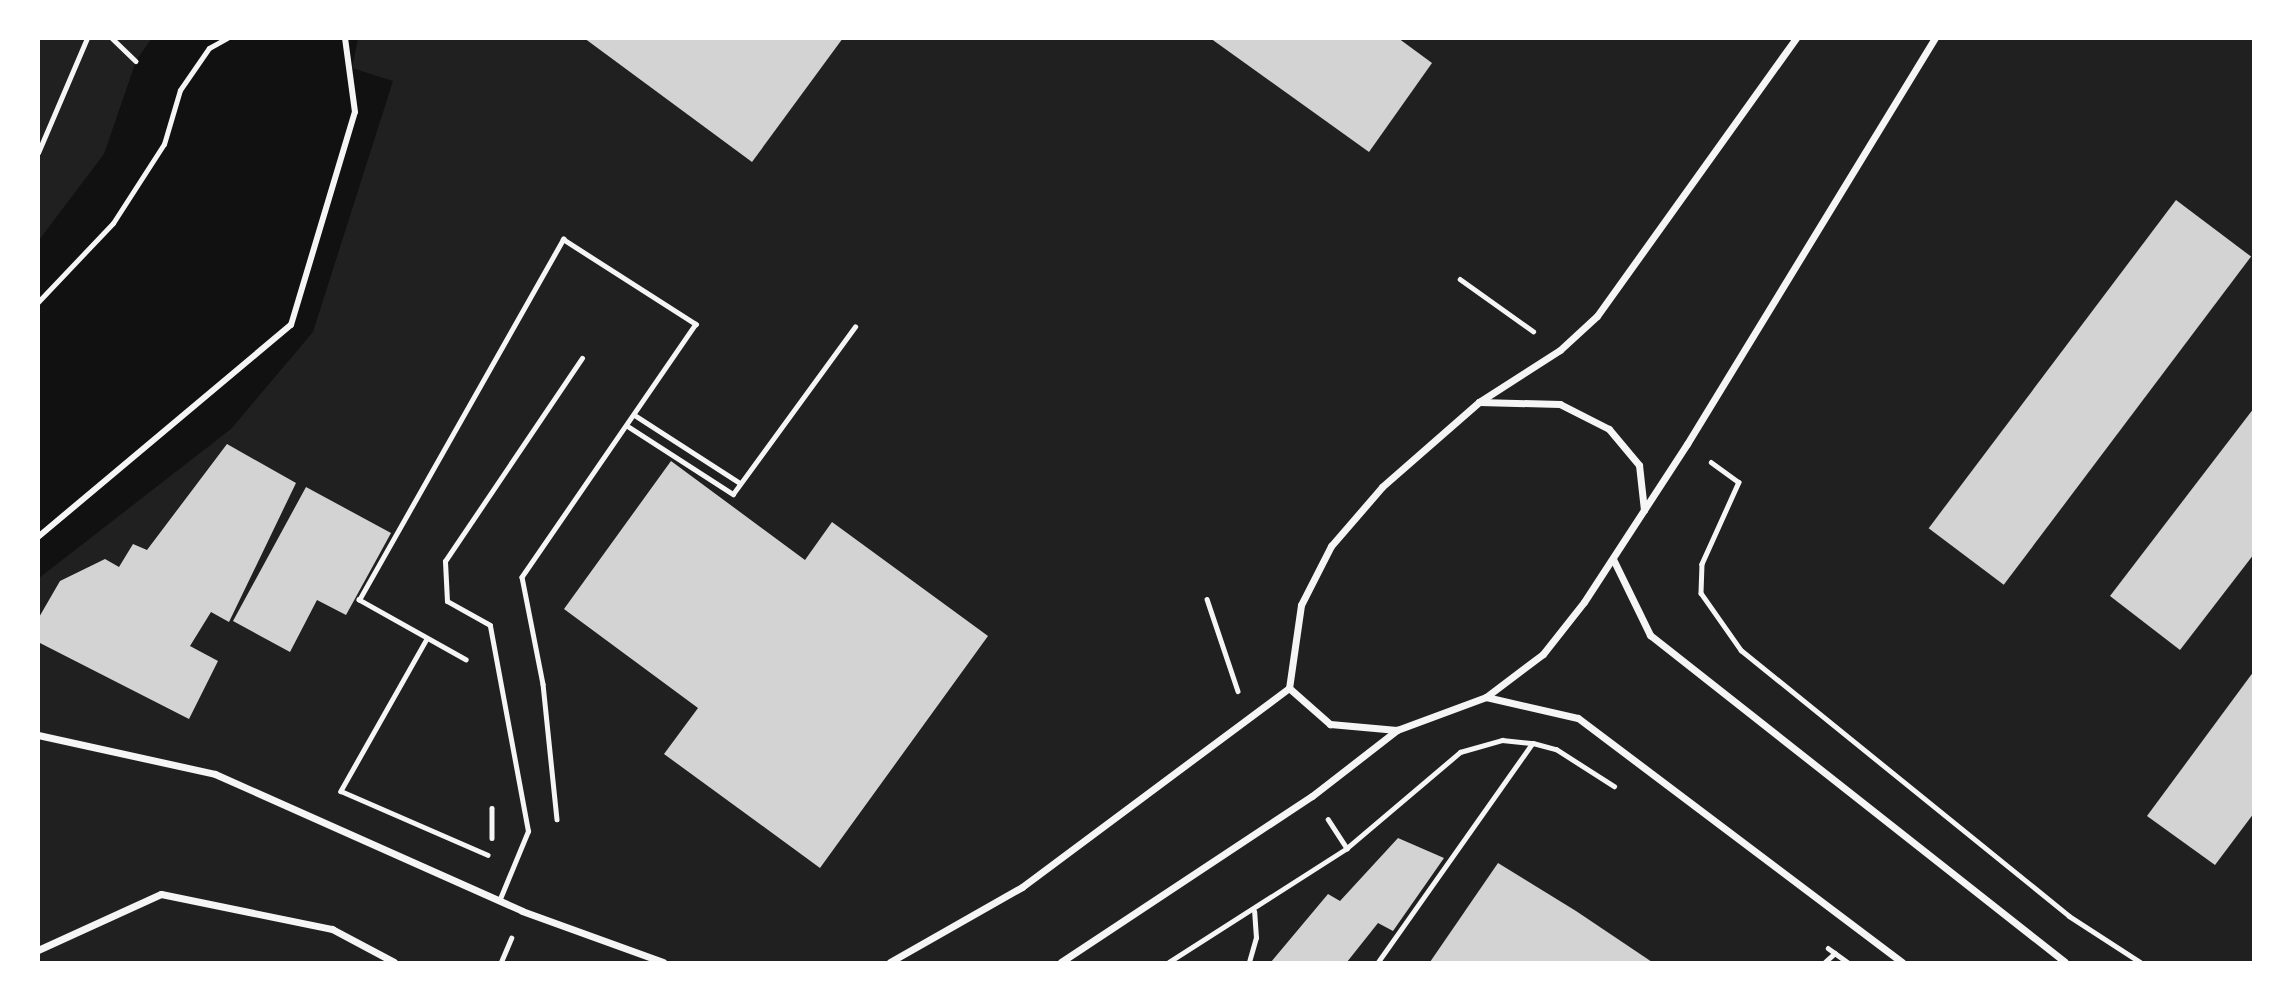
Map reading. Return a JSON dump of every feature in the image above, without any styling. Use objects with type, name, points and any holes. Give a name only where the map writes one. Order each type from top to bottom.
[{"type":"street","points":[[38,537],[291,325],[355,112],[345,38]]},
{"type":"street","points":[[890,962],[1021,887],[1289,688],[1301,605],[1331,546],[1382,486],[1479,402],[1560,350],[1597,316],[1796,38]]},
{"type":"street","points":[[1061,962],[1312,796],[1397,730],[1486,697],[1543,654],[1613,559],[1687,444],[1935,38]]},
{"type":"street","points":[[1479,402],[1560,404],[1609,429],[1639,465],[1644,510]]},
{"type":"street","points":[[1613,559],[1650,635],[2065,962]]},
{"type":"street","points":[[1289,688],[1330,724],[1397,730]]},
{"type":"street","points":[[1486,697],[1578,718],[1902,962]]},
{"type":"street","points":[[38,735],[215,774],[499,901],[663,962]]},
{"type":"street","points":[[38,950],[161,894],[332,929],[394,962]]},
{"type":"lane","points":[[38,302],[113,223],[164,144],[180,90],[209,48],[227,38]]},
{"type":"lane","points":[[499,901],[528,831],[490,625],[447,601],[445,561],[582,358]]},
{"type":"path","points":[[38,153],[87,38]]},
{"type":"path","points":[[113,38],[136,61]]},
{"type":"path","points":[[472,665],[359,600],[564,239],[696,324],[629,427],[522,578],[554,763],[554,827]]},
{"type":"path","points":[[1460,279],[1560,350]]},
{"type":"path","points":[[629,427],[733,494],[855,327]]},
{"type":"path","points":[[636,416],[740,483]]},
{"type":"path","points":[[1687,444],[1739,482],[1702,565],[1701,593],[1741,650],[2069,916],[2140,962]]},
{"type":"path","points":[[1207,599],[1248,719]]},
{"type":"path","points":[[427,639],[341,791],[493,856],[492,802]]},
{"type":"path","points":[[1169,962],[1254,912],[1358,839],[1460,752],[1502,740],[1533,743],[1556,749],[1625,793]]},
{"type":"path","points":[[1378,962],[1533,743]]},
{"type":"path","points":[[1249,962],[1256,938],[1254,912]]},
{"type":"path","points":[[1824,945],[1847,962]]},
{"type":"path","points":[[1825,962],[1835,953]]},
{"type":"shaded area","points":[[39,39],[151,39],[136,61],[104,154],[39,240]]},
{"type":"shaded area","points":[[358,39],[2253,39],[2253,962],[39,962],[39,578],[231,429],[313,332],[393,81],[352,68]]},
{"type":"building","points":[[584,38],[843,38],[752,162]]},
{"type":"building","points":[[1210,38],[1398,38],[1432,63],[1369,152]]},
{"type":"building","points":[[2176,200],[2251,257],[2004,585],[1929,528]]},
{"type":"building","points":[[2254,408],[2254,554],[2180,650],[2110,596]]},
{"type":"building","points":[[227,444],[296,483],[229,622],[211,612],[190,646],[218,661],[189,719],[38,642],[38,619],[60,581],[105,559],[119,567],[133,544],[147,550]]},
{"type":"building","points":[[671,461],[805,560],[832,522],[988,636],[820,868],[664,754],[698,708],[564,609]]},
{"type":"building","points":[[306,487],[391,533],[346,615],[317,600],[290,652],[233,621]]},
{"type":"building","points":[[2254,671],[2254,813],[2215,865],[2147,816]]},
{"type":"building","points":[[1398,838],[1444,858],[1393,931],[1378,923],[1347,962],[1271,962],[1328,894],[1340,901]]},
{"type":"building","points":[[1498,863],[1576,911],[1652,962],[1430,962]]}]
